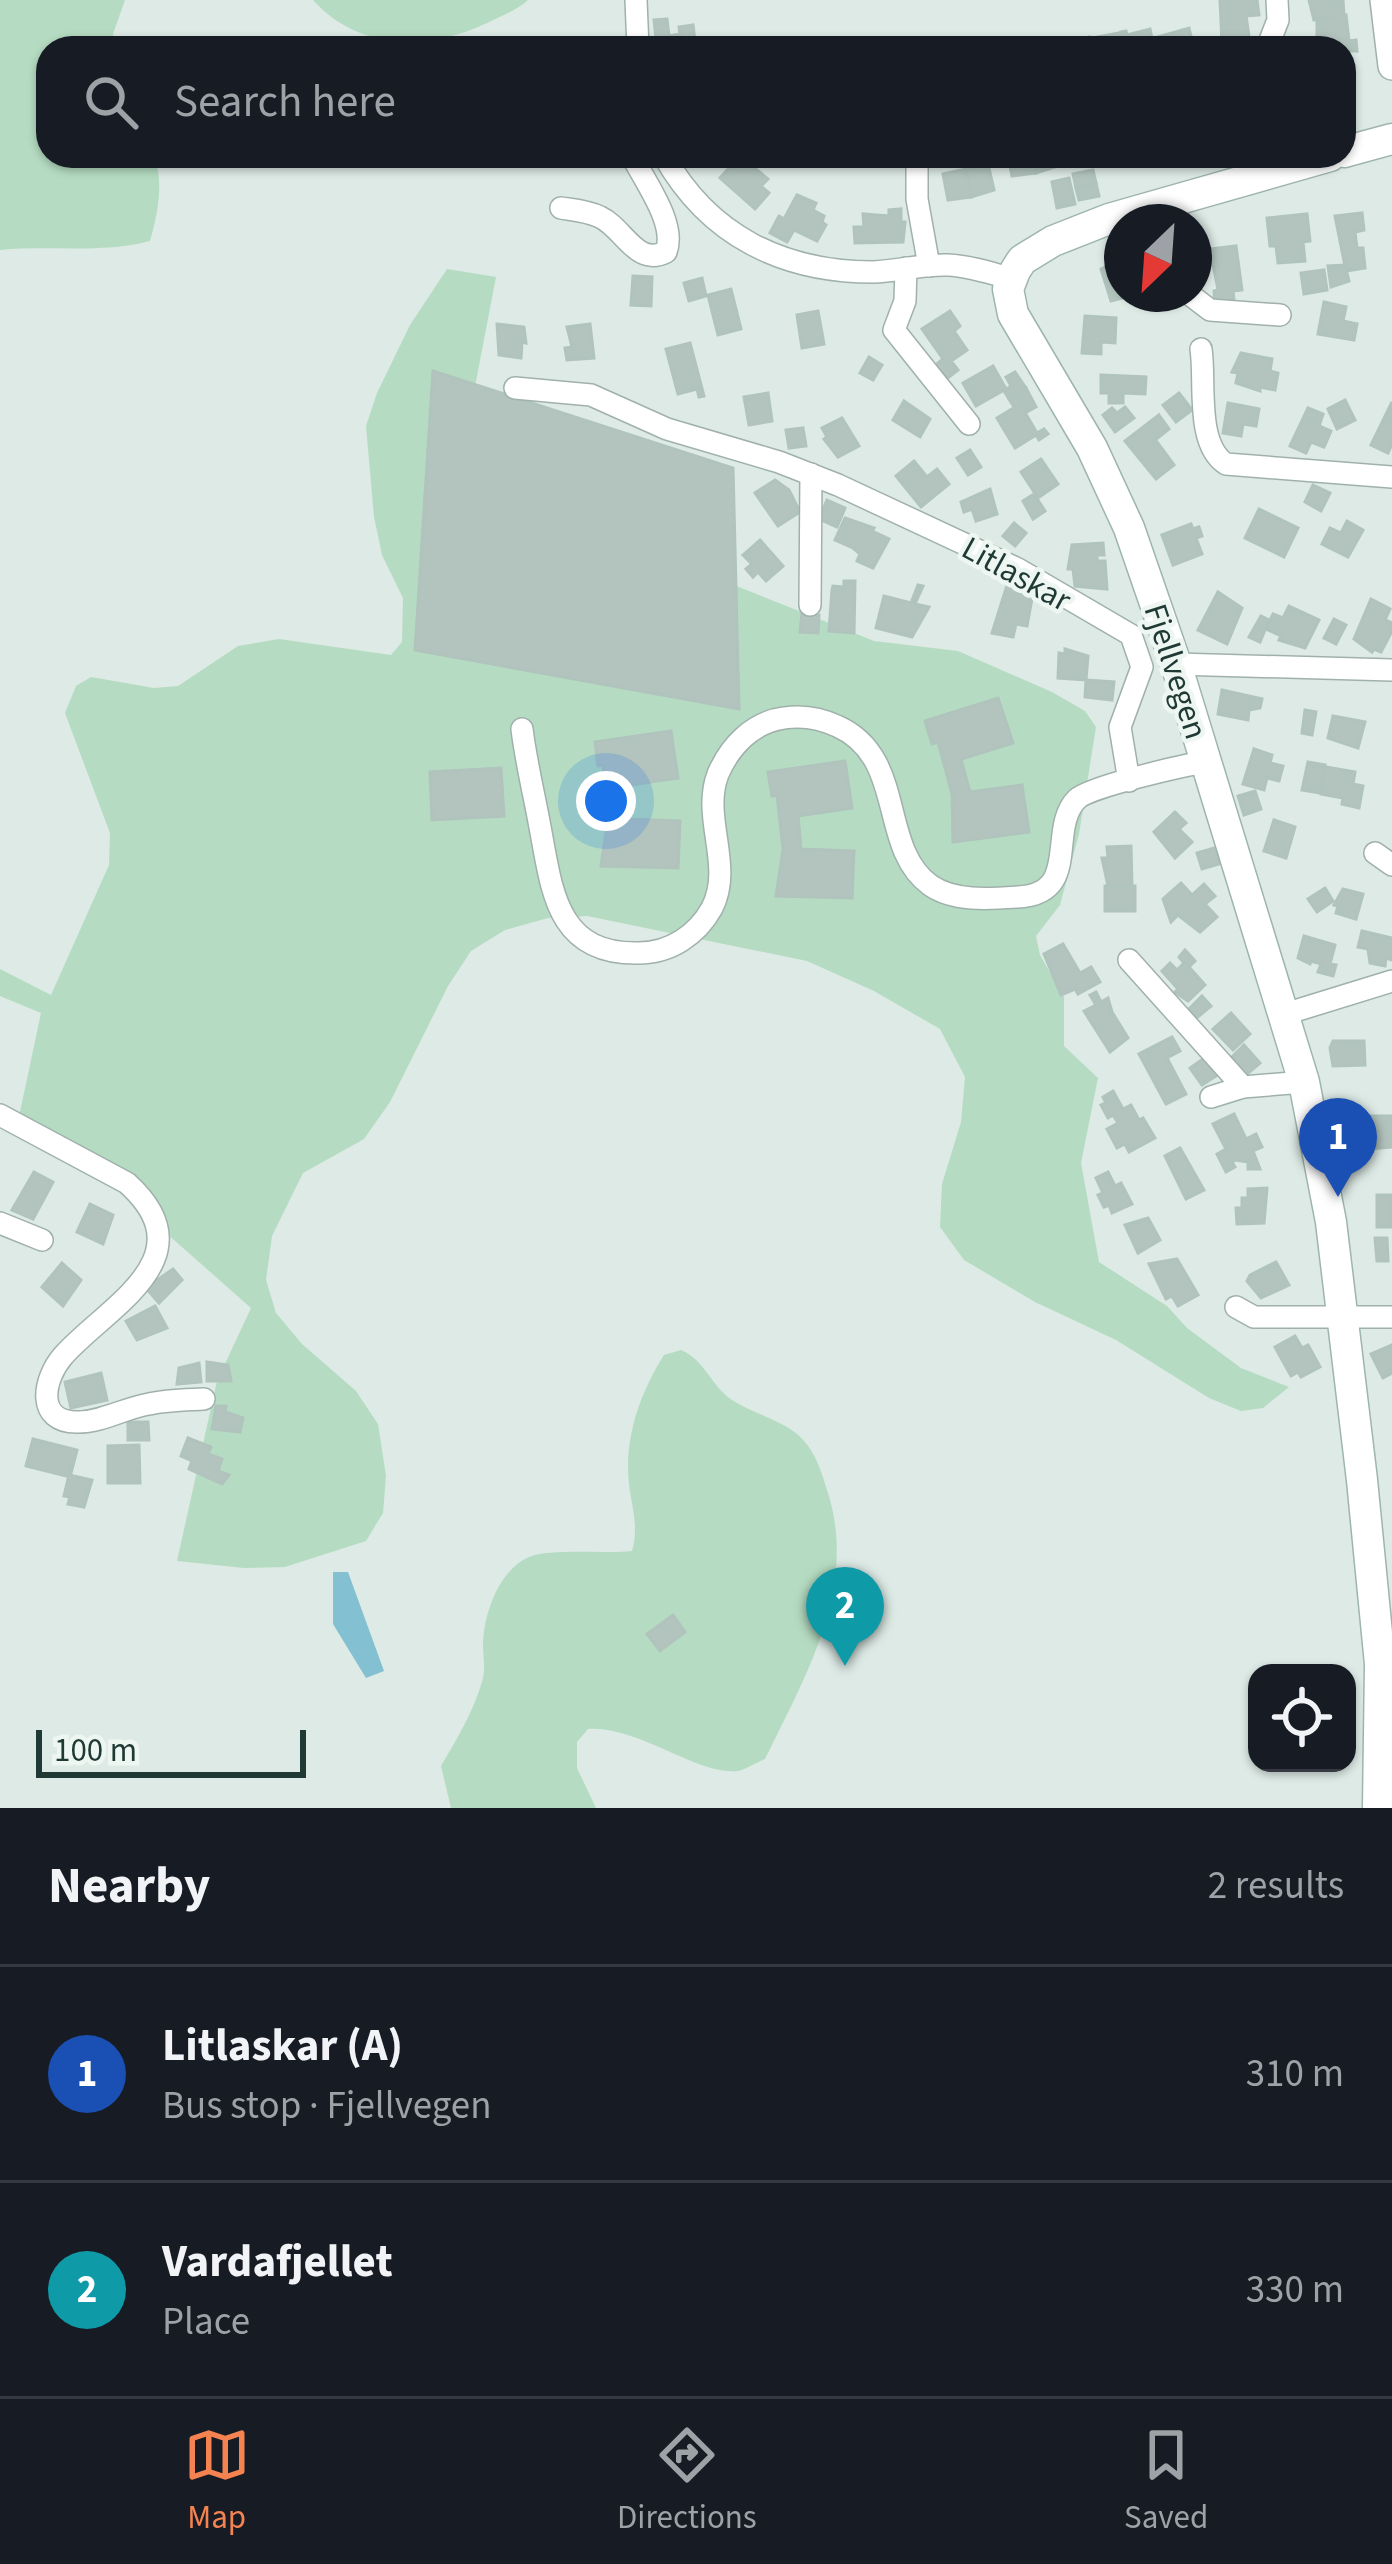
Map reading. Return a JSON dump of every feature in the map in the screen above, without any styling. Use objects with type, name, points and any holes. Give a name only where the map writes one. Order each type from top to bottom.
[{"type":"main road","points":[[1356,149],[1392,139]]},
{"type":"main road","points":[[1193,204],[1296,168]]},
{"type":"main road","points":[[1012,279],[1022,260],[1053,241],[1104,221]]},
{"type":"main road","name":"Fjellvegen","points":[[1012,279],[1008,289],[1013,314],[1092,448],[1129,528],[1176,664],[1304,1082],[1331,1222],[1377,1621],[1382,1720],[1378,1808]]},
{"type":"street","points":[[636,0],[638,36]]},
{"type":"street","points":[[1272,36],[1278,20],[1276,0]]},
{"type":"street","points":[[1384,0],[1392,66]]},
{"type":"street","points":[[561,208],[602,217],[641,254],[651,257],[666,252],[667,227],[638,168]]},
{"type":"street","points":[[672,168],[706,213],[753,247],[812,268],[881,272],[962,267],[1012,279]]},
{"type":"street","points":[[917,168],[917,267],[894,331],[969,424]]},
{"type":"street","points":[[1212,310],[1280,315]]},
{"type":"street","points":[[1201,349],[1209,443],[1226,464],[1392,477]]},
{"type":"street","name":"Litlaskar","points":[[515,388],[591,395],[667,429],[811,474],[1018,569],[1131,635],[1141,674],[1120,728],[1129,781]]},
{"type":"street","points":[[810,605],[811,474]]},
{"type":"street","points":[[1176,664],[1392,670]]},
{"type":"street","points":[[522,729],[557,908],[583,938],[632,953],[657,952],[675,944],[693,933],[710,913],[721,874],[714,814],[717,777],[746,734],[774,720],[818,718],[856,736],[871,751],[883,775],[914,868],[933,887],[968,898],[1024,897],[1043,890],[1062,862],[1064,819],[1075,801],[1093,789],[1206,762]]},
{"type":"street","points":[[1129,960],[1243,1088]]},
{"type":"street","points":[[1285,1015],[1392,981]]},
{"type":"street","points":[[1211,1097],[1243,1088],[1304,1082]]},
{"type":"street","points":[[0,1115],[127,1183],[139,1193],[154,1219],[154,1251],[146,1276],[129,1299],[76,1342],[55,1366],[45,1388],[49,1409],[66,1421],[79,1422],[148,1404],[204,1399]]},
{"type":"street","points":[[0,1223],[42,1240]]},
{"type":"street","points":[[1236,1306],[1253,1317],[1392,1317]]},
{"type":"green space","points":[[0,0],[125,0],[113,36],[36,36],[36,168],[157,168],[159,198],[150,241],[113,247],[0,250]]},
{"type":"green space","points":[[313,0],[528,0],[449,36],[370,36],[331,17]]},
{"type":"green space","points":[[447,269],[496,277],[472,402],[734,585],[874,641],[958,651],[1085,711],[1096,727],[1079,834],[1060,905],[1036,936],[1040,955],[1064,997],[1064,1046],[1098,1078],[1081,1163],[1099,1262],[1167,1306],[1187,1328],[1241,1368],[1289,1387],[1263,1408],[1241,1411],[1209,1398],[1116,1340],[1035,1302],[964,1260],[940,1227],[942,1184],[961,1122],[965,1077],[940,1029],[874,991],[807,961],[587,916],[548,918],[505,930],[471,951],[448,986],[390,1102],[364,1139],[303,1173],[272,1236],[266,1280],[276,1313],[302,1344],[356,1391],[378,1424],[386,1476],[383,1513],[366,1541],[285,1567],[177,1561],[217,1381],[251,1308],[144,1208],[18,1121],[41,1013],[0,996],[0,969],[51,995],[109,865],[110,833],[65,713],[76,686],[91,677],[154,688],[178,686],[238,646],[279,639],[391,655],[402,642],[403,598],[382,555],[366,426],[410,325]]},
{"type":"green space","points":[[681,1350],[732,1400],[782,1424],[803,1440],[819,1467],[835,1525],[837,1560],[823,1629],[765,1759],[738,1771],[722,1770],[626,1735],[588,1729],[577,1742],[577,1768],[596,1808],[451,1808],[441,1766],[482,1682],[484,1632],[495,1594],[509,1572],[529,1557],[632,1551],[635,1526],[628,1467],[632,1433],[641,1400],[664,1355]]},
{"type":"water","points":[[333,1572],[348,1572],[384,1671],[366,1678],[333,1624]]},
{"type":"building","points":[[1220,0],[1257,0],[1259,15],[1246,16],[1249,36],[1222,36]]},
{"type":"building","points":[[1309,0],[1343,0],[1344,16],[1314,20]]},
{"type":"building","points":[[1346,15],[1348,36],[1317,36],[1317,20]]},
{"type":"building","points":[[667,19],[669,36],[656,36],[654,20]]},
{"type":"building","points":[[693,25],[694,36],[669,36],[680,34],[679,27]]},
{"type":"building","points":[[1189,28],[1191,36],[1161,36]]},
{"type":"building","points":[[1150,29],[1151,36],[1122,36],[1121,32],[1127,35]]},
{"type":"building","points":[[729,168],[755,168],[768,179],[761,186],[769,193],[755,209],[720,178]]},
{"type":"building","points":[[989,168],[994,190],[971,197],[966,169]]},
{"type":"building","points":[[1010,168],[1035,168],[1036,173],[1012,176]]},
{"type":"building","points":[[966,169],[971,197],[948,200],[943,174]]},
{"type":"building","points":[[1093,170],[1096,183],[1076,188],[1073,174]]},
{"type":"building","points":[[1069,178],[1075,204],[1057,208],[1052,182]]},
{"type":"building","points":[[1096,183],[1099,196],[1079,200],[1076,188]]},
{"type":"building","points":[[797,195],[816,203],[813,210],[824,216],[826,225],[817,241],[794,230],[787,242],[770,233]]},
{"type":"building","points":[[901,209],[903,242],[855,243],[854,227],[864,227],[863,214],[889,216],[889,210]]},
{"type":"building","points":[[1362,213],[1364,230],[1355,232],[1365,268],[1346,271],[1335,216]]},
{"type":"building","points":[[1307,214],[1310,241],[1303,242],[1305,261],[1278,263],[1276,246],[1270,246],[1267,218]]},
{"type":"building","points":[[1236,246],[1242,290],[1233,291],[1234,300],[1215,302],[1214,291],[1218,290],[1212,249]]},
{"type":"building","points":[[1345,265],[1349,281],[1331,287],[1328,266]]},
{"type":"building","points":[[1324,270],[1327,290],[1304,294],[1301,273]]},
{"type":"building","points":[[633,276],[652,277],[651,306],[631,305]]},
{"type":"building","points":[[702,278],[706,296],[689,301],[684,283]]},
{"type":"building","points":[[731,289],[741,329],[718,335],[708,295]]},
{"type":"building","points":[[1324,302],[1346,307],[1343,321],[1357,324],[1354,340],[1318,334]]},
{"type":"building","points":[[818,311],[824,344],[802,348],[797,315]]},
{"type":"building","points":[[950,311],[960,326],[954,331],[967,350],[951,361],[958,370],[944,381],[933,367],[943,359],[922,329]]},
{"type":"building","points":[[1085,316],[1116,318],[1115,343],[1101,342],[1101,354],[1082,353]]},
{"type":"building","points":[[497,324],[524,327],[521,358],[499,355]]},
{"type":"building","points":[[590,324],[594,358],[567,360],[565,348],[572,347],[567,327]]},
{"type":"building","points":[[690,343],[704,396],[699,397],[697,389],[678,394],[666,349]]},
{"type":"building","points":[[1241,353],[1272,359],[1270,371],[1278,373],[1275,390],[1260,387],[1260,391],[1236,383],[1238,373],[1232,372]]},
{"type":"building","points":[[869,357],[882,365],[873,380],[860,373]]},
{"type":"building","points":[[993,366],[1006,389],[976,406],[963,383]]},
{"type":"building","points":[[433,371],[733,468],[739,709],[415,650]]},
{"type":"building","points":[[1015,372],[1026,388],[1009,399],[1004,391],[1011,386],[1006,377]]},
{"type":"building","points":[[1101,375],[1146,377],[1145,394],[1123,393],[1123,403],[1109,403],[1109,393],[1101,393]]},
{"type":"building","points":[[1026,388],[1036,407],[1027,412],[1022,402],[1014,407],[1009,399]]},
{"type":"building","points":[[768,393],[772,421],[749,425],[744,397]]},
{"type":"building","points":[[1179,393],[1192,410],[1176,422],[1163,405]]},
{"type":"building","points":[[1345,400],[1355,420],[1337,429],[1328,409]]},
{"type":"building","points":[[904,401],[930,419],[920,437],[893,420]]},
{"type":"building","points":[[1392,402],[1392,444],[1388,453],[1371,445]]},
{"type":"building","points":[[1228,403],[1259,409],[1256,426],[1243,424],[1241,436],[1223,433]]},
{"type":"building","points":[[1020,404],[1037,433],[1044,429],[1048,434],[1039,440],[1036,435],[1015,448],[997,418]]},
{"type":"building","points":[[1125,407],[1134,418],[1115,432],[1103,415]]},
{"type":"building","points":[[1308,408],[1323,414],[1319,426],[1331,431],[1324,447],[1311,442],[1306,453],[1290,446]]},
{"type":"building","points":[[1159,415],[1169,429],[1150,444],[1157,442],[1174,465],[1156,479],[1125,441]]},
{"type":"building","points":[[842,418],[859,446],[838,457],[822,428]]},
{"type":"building","points":[[803,428],[806,446],[789,448],[786,430]]},
{"type":"building","points":[[970,450],[981,467],[968,475],[957,458]]},
{"type":"building","points":[[1041,459],[1058,484],[1038,498],[1021,472]]},
{"type":"building","points":[[914,461],[927,477],[937,469],[949,484],[921,507],[896,476]]},
{"type":"building","points":[[775,480],[789,490],[800,512],[778,526],[755,493]]},
{"type":"building","points":[[1313,485],[1330,493],[1321,511],[1305,502]]},
{"type":"building","points":[[990,489],[997,514],[976,521],[972,509],[964,512],[961,502]]},
{"type":"building","points":[[1034,494],[1045,511],[1033,519],[1023,501]]},
{"type":"building","points":[[827,500],[845,508],[837,527],[819,519]]},
{"type":"building","points":[[1259,509],[1298,528],[1284,557],[1245,538]]},
{"type":"building","points":[[845,518],[889,539],[873,568],[857,561],[860,554],[853,548],[835,540]]},
{"type":"building","points":[[1347,521],[1363,530],[1348,557],[1322,544],[1330,528],[1341,533]]},
{"type":"building","points":[[1014,523],[1026,533],[1015,546],[1003,536]]},
{"type":"building","points":[[1191,524],[1193,529],[1199,527],[1202,536],[1196,538],[1202,554],[1173,565],[1162,535]]},
{"type":"building","points":[[760,540],[783,566],[766,581],[758,572],[753,577],[746,569],[752,564],[743,555]]},
{"type":"building","points":[[1103,543],[1104,555],[1097,555],[1097,561],[1105,561],[1107,589],[1075,586],[1073,569],[1068,569],[1072,545]]},
{"type":"building","points":[[1011,573],[1027,581],[1023,592],[1033,593],[1027,626],[1016,624],[1013,637],[992,633]]},
{"type":"building","points":[[844,581],[855,581],[854,633],[829,631],[833,586],[844,587]]},
{"type":"building","points":[[918,585],[923,586],[915,604],[929,607],[912,637],[876,628],[884,596],[911,603]]},
{"type":"building","points":[[1218,592],[1242,608],[1227,644],[1198,630]]},
{"type":"building","points":[[1371,599],[1390,609],[1385,620],[1392,623],[1392,631],[1381,652],[1372,652],[1354,639]]},
{"type":"building","points":[[1289,606],[1319,620],[1305,648],[1279,640],[1281,636],[1266,629],[1273,614],[1283,618]]},
{"type":"building","points":[[802,613],[819,615],[818,633],[800,632]]},
{"type":"building","points":[[1261,616],[1269,620],[1260,642],[1249,637]]},
{"type":"building","points":[[1334,619],[1346,625],[1336,644],[1324,638]]},
{"type":"building","points":[[1065,649],[1088,656],[1086,680],[1058,678],[1059,653],[1065,654]]},
{"type":"building","points":[[1086,680],[1114,682],[1112,700],[1085,697]]},
{"type":"building","points":[[1222,690],[1262,699],[1260,708],[1249,710],[1248,720],[1218,714]]},
{"type":"building","points":[[998,698],[1013,743],[961,759],[970,792],[1022,785],[1029,832],[953,842],[952,794],[938,742],[932,744],[925,721]]},
{"type":"building","points":[[1305,710],[1316,712],[1312,735],[1302,733]]},
{"type":"building","points":[[1333,716],[1365,722],[1358,748],[1328,738]]},
{"type":"building","points":[[671,731],[678,778],[624,786],[626,819],[680,821],[678,868],[601,866],[608,819],[603,765],[598,766],[595,742]]},
{"type":"building","points":[[1254,749],[1272,755],[1270,763],[1283,766],[1279,781],[1267,778],[1264,790],[1243,784]]},
{"type":"building","points":[[845,761],[852,808],[798,816],[801,849],[854,851],[852,898],[776,896],[783,849],[777,795],[772,796],[768,772]]},
{"type":"building","points":[[1308,762],[1325,765],[1320,793],[1302,790]]},
{"type":"building","points":[[1326,767],[1355,772],[1353,784],[1363,786],[1359,808],[1342,804],[1343,798],[1321,794]]},
{"type":"building","points":[[501,768],[504,816],[432,820],[430,772]]},
{"type":"building","points":[[1255,791],[1261,809],[1244,815],[1238,796]]},
{"type":"building","points":[[1175,812],[1186,823],[1179,829],[1192,842],[1175,858],[1154,832]]},
{"type":"building","points":[[1274,820],[1295,827],[1286,858],[1264,851]]},
{"type":"building","points":[[1131,846],[1132,886],[1108,886],[1102,858],[1108,858],[1107,847]]},
{"type":"building","points":[[1214,848],[1219,864],[1202,869],[1197,853]]},
{"type":"building","points":[[1181,883],[1192,895],[1204,884],[1215,896],[1205,904],[1217,917],[1200,932],[1178,915],[1171,922],[1163,899]]},
{"type":"building","points":[[1105,886],[1135,886],[1135,911],[1105,911]]},
{"type":"building","points":[[1325,888],[1333,901],[1317,912],[1308,899]]},
{"type":"building","points":[[1343,889],[1363,894],[1356,919],[1336,913],[1338,906],[1334,905]]},
{"type":"building","points":[[1362,931],[1392,938],[1392,960],[1386,958],[1385,966],[1370,963],[1368,949],[1358,947]]},
{"type":"building","points":[[1304,936],[1335,945],[1330,964],[1336,965],[1333,976],[1318,972],[1321,964],[1298,958]]},
{"type":"building","points":[[1063,944],[1080,973],[1091,967],[1100,982],[1078,994],[1075,989],[1061,995],[1044,954]]},
{"type":"building","points":[[1185,950],[1195,961],[1189,967],[1205,985],[1188,1001],[1175,992],[1178,989],[1162,971],[1170,963],[1177,970],[1184,963],[1179,957]]},
{"type":"building","points":[[1096,992],[1101,1002],[1108,998],[1128,1038],[1110,1052],[1084,1011],[1096,1005],[1090,995]]},
{"type":"building","points":[[1202,996],[1211,1006],[1193,1021],[1185,1013]]},
{"type":"building","points":[[1231,1013],[1250,1034],[1233,1050],[1213,1029]]},
{"type":"building","points":[[1172,1037],[1180,1051],[1167,1058],[1186,1094],[1166,1104],[1139,1054]]},
{"type":"building","points":[[1333,1041],[1364,1041],[1365,1065],[1333,1066]]},
{"type":"building","points":[[1244,1045],[1260,1063],[1246,1075],[1231,1058]]},
{"type":"building","points":[[1207,1056],[1219,1074],[1202,1085],[1190,1068]]},
{"type":"building","points":[[1113,1091],[1123,1109],[1131,1105],[1155,1138],[1129,1152],[1125,1144],[1117,1148],[1107,1129],[1118,1123],[1113,1115],[1108,1118],[1101,1105],[1106,1103],[1103,1097]]},
{"type":"building","points":[[1234,1114],[1246,1139],[1256,1134],[1262,1147],[1253,1151],[1260,1169],[1248,1169],[1248,1162],[1235,1160],[1235,1167],[1226,1172],[1217,1154],[1226,1149],[1213,1124]]},
{"type":"building","points":[[1368,1116],[1392,1116],[1392,1147],[1368,1149]]},
{"type":"building","points":[[1180,1148],[1204,1190],[1186,1199],[1165,1156]]},
{"type":"building","points":[[34,1172],[53,1182],[33,1219],[12,1210]]},
{"type":"building","points":[[1108,1172],[1115,1186],[1121,1183],[1132,1204],[1112,1213],[1098,1195],[1103,1193],[1096,1178]]},
{"type":"building","points":[[1267,1188],[1264,1223],[1237,1224],[1236,1208],[1242,1208],[1248,1189]]},
{"type":"building","points":[[1377,1195],[1392,1195],[1392,1227],[1377,1227]]},
{"type":"building","points":[[90,1204],[113,1215],[103,1244],[77,1232]]},
{"type":"building","points":[[1148,1218],[1160,1240],[1138,1253],[1125,1225]]},
{"type":"building","points":[[1375,1238],[1387,1238],[1388,1261],[1377,1261]]},
{"type":"building","points":[[1177,1259],[1198,1295],[1178,1306],[1172,1296],[1166,1299],[1149,1264]]},
{"type":"building","points":[[1276,1262],[1289,1285],[1261,1298],[1247,1281]]},
{"type":"building","points":[[62,1263],[81,1280],[63,1306],[42,1287]]},
{"type":"building","points":[[173,1269],[182,1280],[159,1303],[146,1288]]},
{"type":"building","points":[[155,1306],[167,1328],[137,1340],[126,1321]]},
{"type":"building","points":[[1295,1336],[1302,1348],[1308,1345],[1320,1367],[1301,1377],[1298,1372],[1291,1376],[1275,1347]]},
{"type":"building","points":[[1392,1345],[1392,1373],[1383,1378],[1371,1354]]},
{"type":"building","points":[[207,1362],[228,1365],[231,1381],[207,1381]]},
{"type":"building","points":[[199,1363],[201,1382],[177,1384],[179,1368]]},
{"type":"building","points":[[101,1373],[107,1400],[71,1408],[65,1382]]},
{"type":"building","points":[[216,1406],[226,1406],[225,1412],[243,1418],[240,1432],[212,1429]]},
{"type":"building","points":[[128,1422],[148,1422],[149,1440],[128,1440]]},
{"type":"building","points":[[188,1438],[211,1447],[208,1454],[222,1459],[218,1471],[229,1475],[222,1484],[189,1469],[192,1461],[181,1456]]},
{"type":"building","points":[[33,1439],[77,1450],[70,1477],[26,1466]]},
{"type":"building","points":[[139,1445],[140,1483],[108,1483],[108,1446]]},
{"type":"building","points":[[69,1475],[92,1480],[84,1507],[68,1504],[70,1497],[64,1496]]},
{"type":"building","points":[[673,1615],[685,1632],[660,1651],[647,1634]]},
{"type":"place","name":"Litlaskar (A)","points":[[1338,1197]]},
{"type":"place","name":"Vardafjellet","points":[[845,1666]]}]
